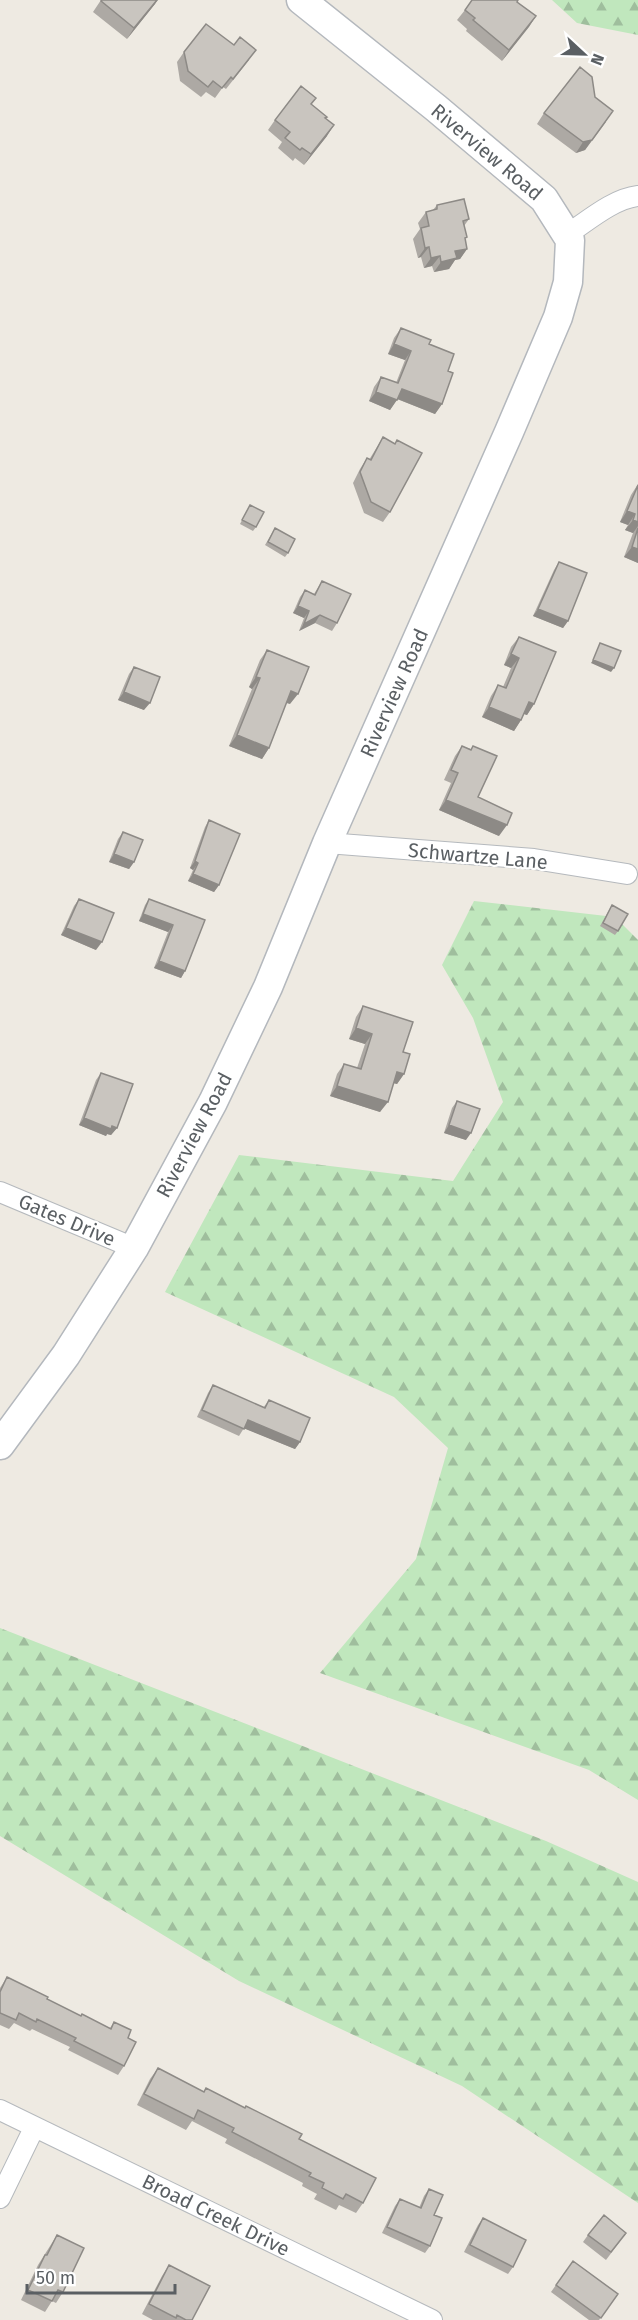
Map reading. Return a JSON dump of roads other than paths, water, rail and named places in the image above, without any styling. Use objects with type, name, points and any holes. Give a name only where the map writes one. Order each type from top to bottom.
[{"type":"street","name":"Riverview Road","points":[[0,1445],[66,1355],[134,1248],[236,1055],[268,987],[327,843],[558,317],[568,282],[571,249],[568,234],[544,199],[530,185],[301,0]]},
{"type":"street","points":[[568,234],[626,198],[638,196]]},
{"type":"street","name":"Schwartze Lane","points":[[327,843],[534,859],[627,874]]},
{"type":"street","name":"Gates Drive","points":[[0,1192],[134,1248]]},
{"type":"street","name":"Broad Creek Drive","points":[[0,2110],[432,2320]]},
{"type":"street","points":[[0,2198],[34,2128]]}]
